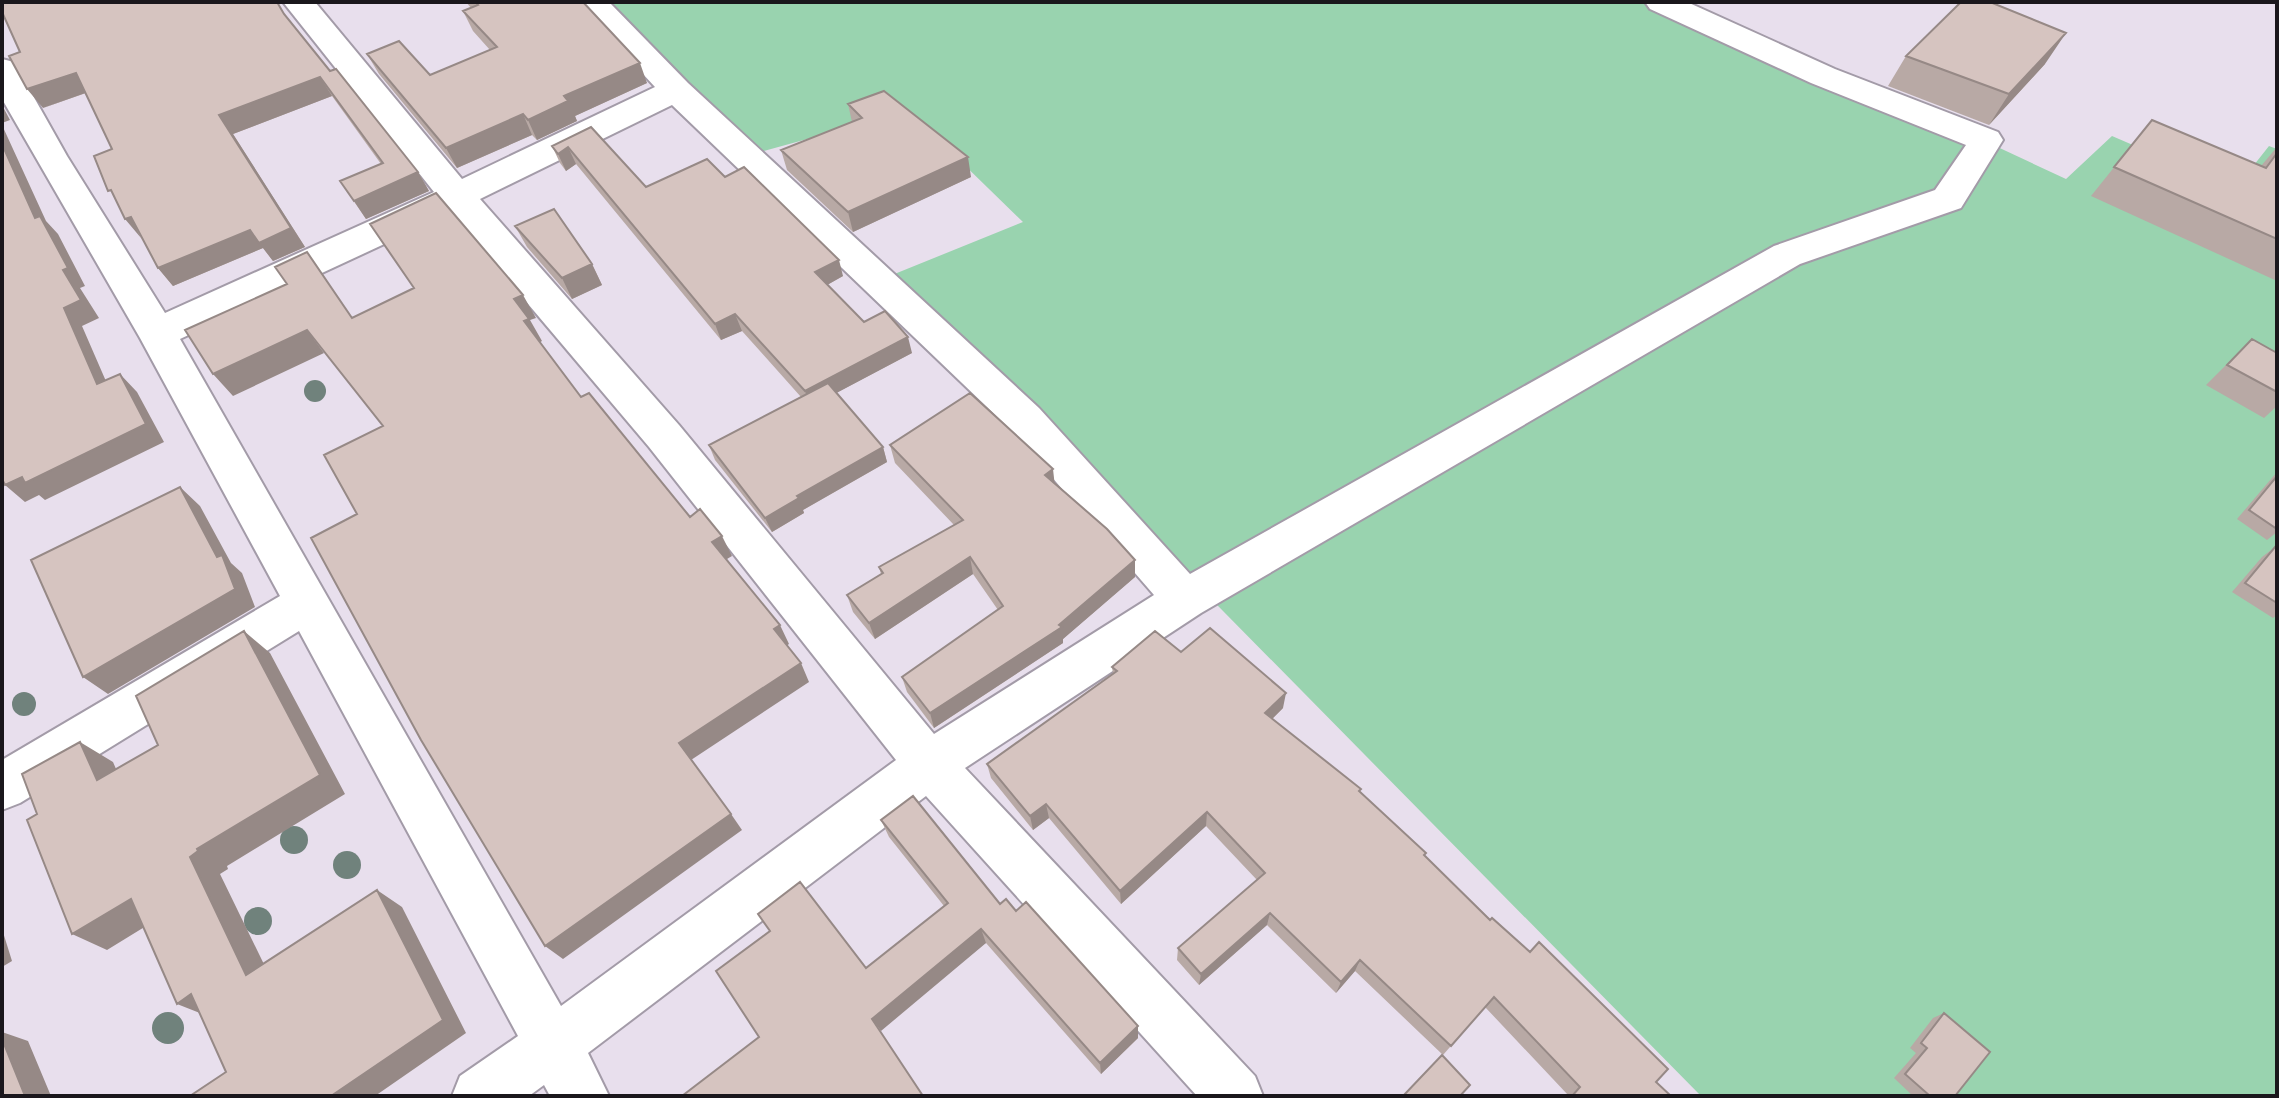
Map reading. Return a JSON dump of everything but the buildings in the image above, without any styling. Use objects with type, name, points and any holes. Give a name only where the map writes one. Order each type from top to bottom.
[{"type":"street","points":[[299,2],[457,196],[664,436],[929,764],[1235,1096]]},
{"type":"street","points":[[592,2],[676,90],[1025,419],[1185,599]]},
{"type":"street","points":[[480,1096],[555,1044],[929,764],[1185,599],[1787,255],[1948,199],[1986,140],[1823,76],[1661,2]]},
{"type":"street","points":[[2,69],[50,156],[157,333],[555,1044],[581,1096]]},
{"type":"street","points":[[157,333],[457,196],[676,90]]},
{"type":"street","points":[[2,787],[308,602]]},
{"type":"green space","points":[[603,2],[1686,2],[2066,179],[2112,136],[2235,189],[2269,146],[2277,149],[2277,1096],[1701,1096],[892,275],[1023,222],[909,111],[760,152]]}]
